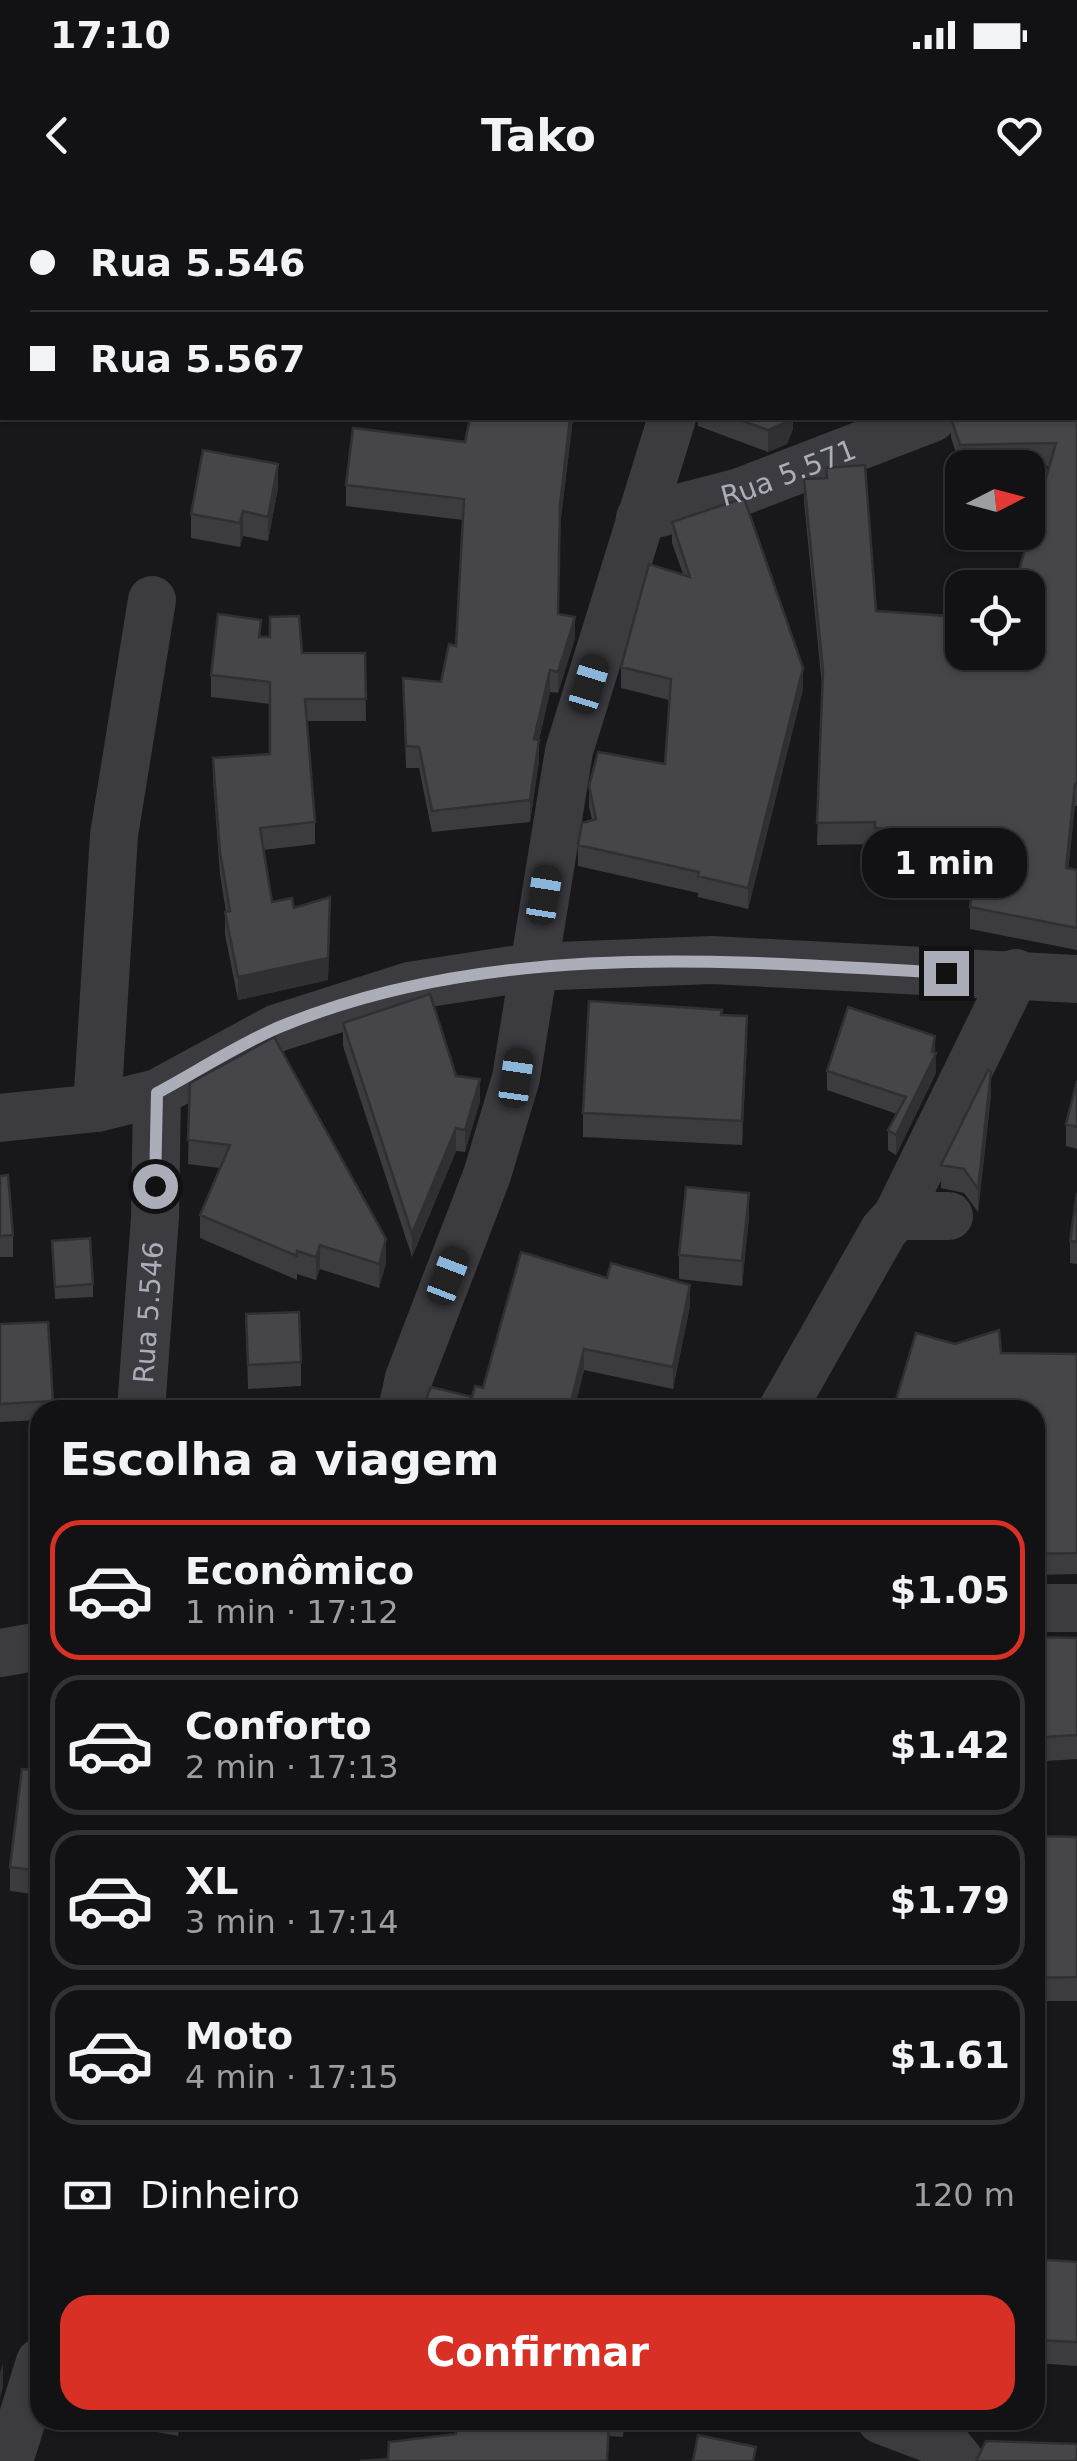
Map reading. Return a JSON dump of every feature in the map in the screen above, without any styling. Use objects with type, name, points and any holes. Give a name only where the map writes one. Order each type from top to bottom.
[{"type":"street","points":[[404,1400],[408,1378],[487,1175],[511,1094],[568,751],[671,420]]},
{"type":"street","name":"Rua 5.571","points":[[640,518],[740,492],[927,420]]},
{"type":"street","points":[[97,1108],[114,835],[152,600]]},
{"type":"street","points":[[0,1118],[97,1108],[157,1093],[277,1028],[409,986],[532,967],[712,960],[1077,979]]},
{"type":"street","points":[[788,1400],[884,1230],[897,1216],[1016,974]]},
{"type":"street","name":"Rua 5.546","points":[[142,1400],[155,1217],[157,1093]]},
{"type":"street","points":[[897,1216],[949,1216]]},
{"type":"street","points":[[1045,1608],[1077,1608]]},
{"type":"street","points":[[0,1654],[30,1648]]},
{"type":"street","points":[[9,2461],[30,2394]]},
{"type":"street","points":[[907,2430],[947,2445],[960,2461]]},
{"type":"building","points":[[470,420],[570,420],[560,505],[558,614],[575,617],[558,672],[550,670],[534,739],[539,740],[530,800],[432,811],[419,747],[406,746],[403,678],[441,682],[449,644],[456,646],[464,499],[346,485],[353,428],[465,442]]},
{"type":"building","points":[[740,420],[788,420],[768,430]]},
{"type":"building","points":[[952,420],[1077,420],[1077,784],[1066,868],[1077,870],[1077,928],[970,907],[979,835],[875,828],[875,822],[817,823],[823,671],[804,479],[827,478],[826,468],[865,465],[876,611],[945,616],[945,670],[1045,670],[1045,570],[1019,570],[1025,550],[1045,550],[1045,481],[1056,443],[960,445]]},
{"type":"building","points":[[203,450],[278,464],[268,517],[243,511],[240,523],[191,514]]},
{"type":"building","points":[[744,498],[803,668],[748,888],[698,876],[699,872],[578,845],[582,823],[596,819],[589,786],[598,752],[665,764],[671,679],[621,667],[649,564],[690,577],[672,522]]},
{"type":"building","points":[[218,614],[261,620],[259,637],[270,637],[270,617],[299,616],[302,653],[365,653],[366,699],[305,699],[315,822],[260,828],[272,902],[292,898],[294,908],[330,897],[328,958],[238,977],[225,912],[230,911],[220,852],[213,758],[270,754],[270,682],[211,675]]},
{"type":"building","points":[[430,994],[456,1076],[480,1079],[465,1130],[456,1128],[412,1234],[343,1023]]},
{"type":"building","points":[[589,1001],[722,1010],[721,1015],[747,1016],[742,1121],[583,1113]]},
{"type":"building","points":[[848,1007],[935,1036],[932,1052],[936,1053],[896,1135],[888,1130],[906,1097],[827,1071]]},
{"type":"building","points":[[274,1037],[386,1239],[379,1264],[320,1245],[316,1257],[297,1251],[297,1256],[200,1215],[230,1145],[188,1140],[190,1083]]},
{"type":"building","points":[[988,1070],[991,1072],[978,1189],[964,1169],[941,1165]]},
{"type":"building","points":[[1077,1081],[1077,1127],[1066,1124]]},
{"type":"building","points":[[8,1175],[13,1235],[0,1236],[0,1176]]},
{"type":"building","points":[[686,1187],[749,1193],[742,1261],[679,1255]]},
{"type":"building","points":[[1077,1193],[1077,1242],[1070,1241]]},
{"type":"building","points":[[90,1238],[93,1284],[55,1287],[52,1241]]},
{"type":"building","points":[[521,1252],[607,1278],[611,1263],[690,1285],[673,1367],[584,1349],[571,1400],[426,1400],[431,1387],[472,1397],[475,1386],[483,1388]]},
{"type":"building","points":[[299,1312],[301,1362],[248,1365],[246,1314]]},
{"type":"building","points":[[48,1322],[53,1400],[0,1404],[0,1324]]},
{"type":"building","points":[[999,1330],[1001,1353],[1077,1354],[1077,1553],[1045,1554],[1045,1400],[896,1400],[916,1333],[955,1344]]},
{"type":"building","points":[[1045,1637],[1077,1638],[1077,1735],[1045,1737]]},
{"type":"building","points":[[22,1769],[30,1770],[30,1870],[10,1867]]},
{"type":"building","points":[[1045,1836],[1077,1837],[1077,1977],[1045,1978]]},
{"type":"building","points":[[1045,2260],[1077,2262],[1077,2342],[1045,2340]]},
{"type":"building","points":[[456,2430],[609,2430],[607,2461],[360,2461],[388,2459],[389,2442],[456,2434]]},
{"type":"building","points":[[698,2435],[756,2447],[753,2461],[693,2461]]},
{"type":"building","points":[[986,2441],[1077,2444],[1077,2461],[976,2461]]},
{"type":"route","points":[[155,1186],[157,1093],[277,1028],[409,986],[532,967],[712,960],[946,973]]}]
